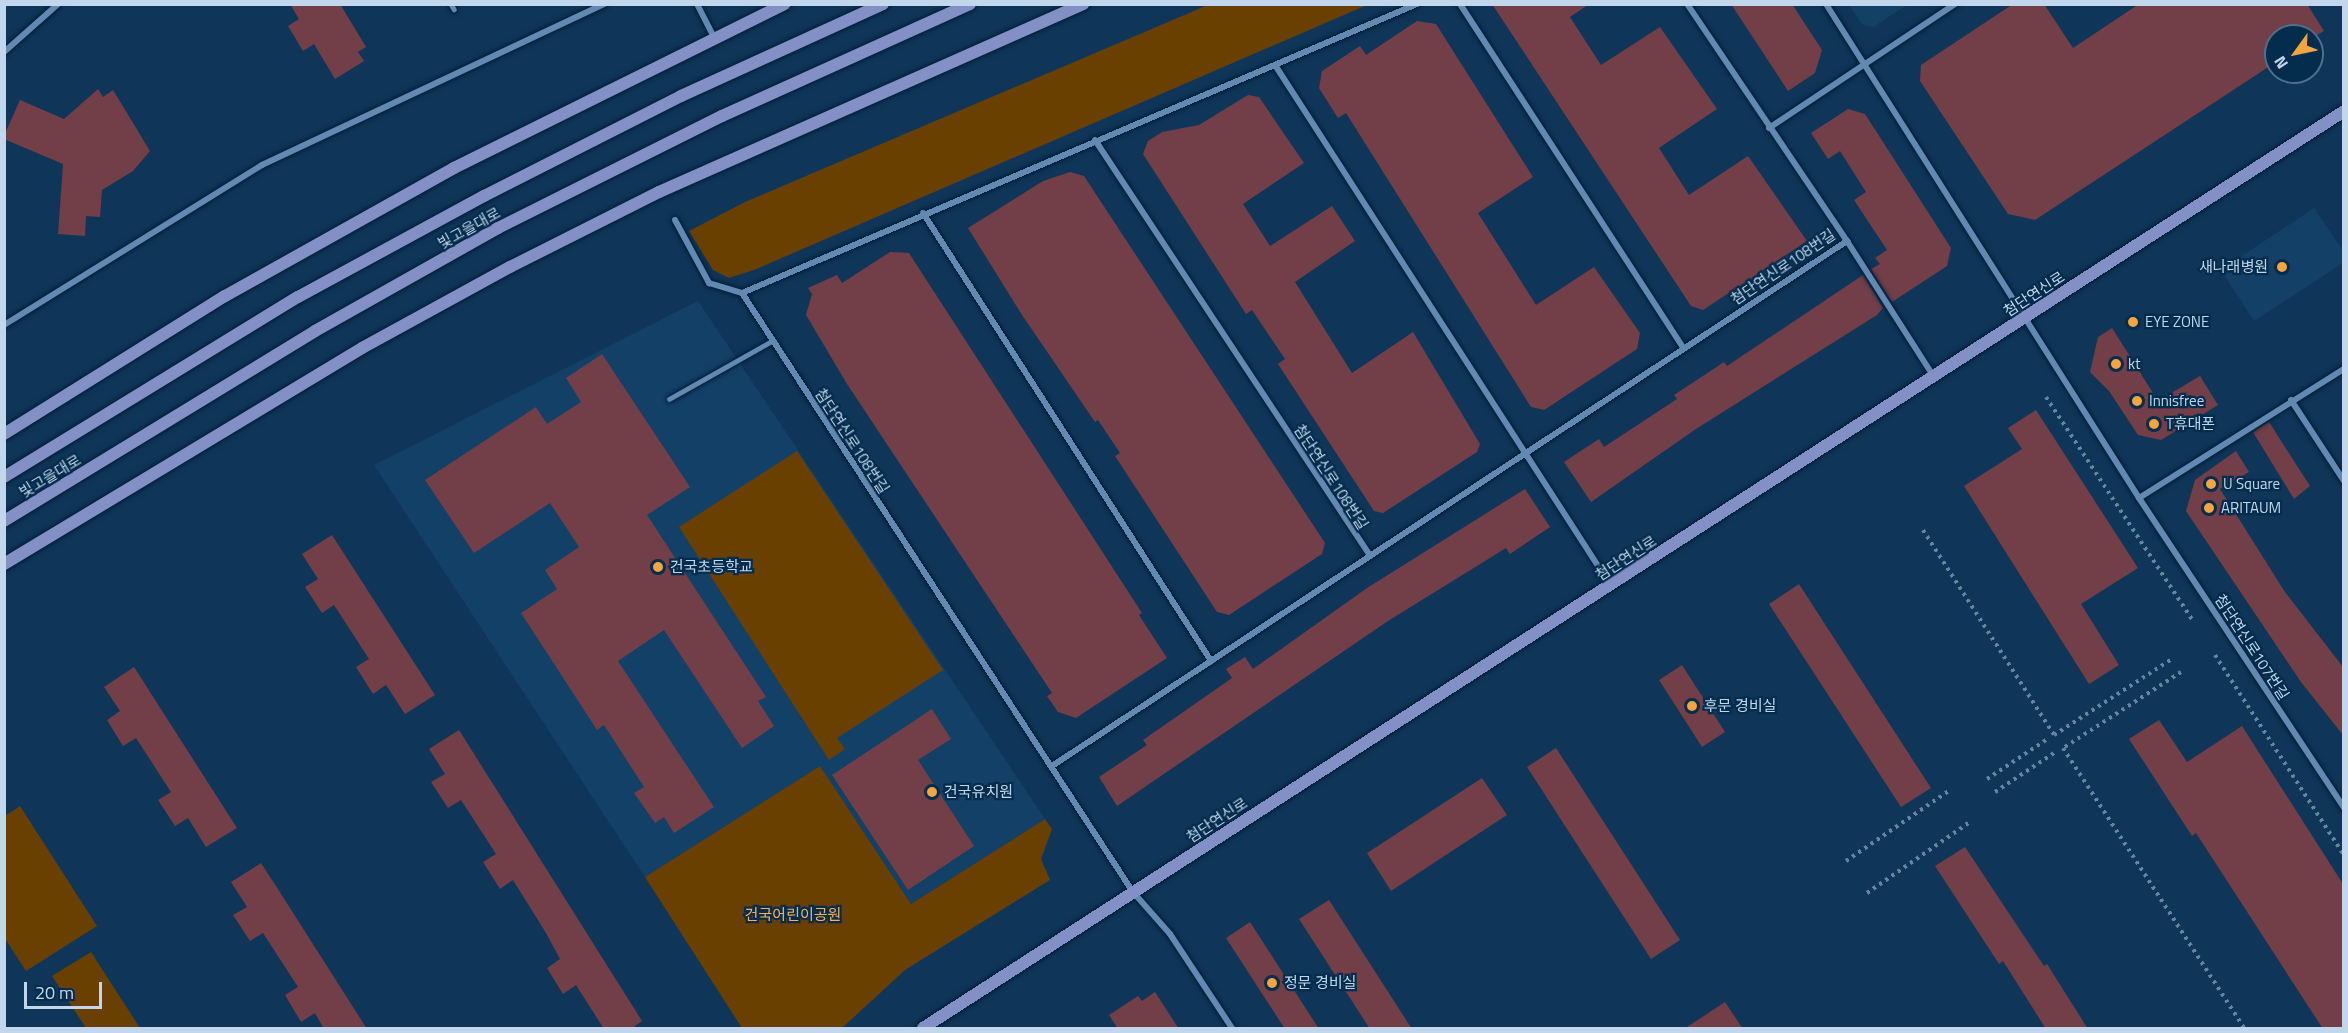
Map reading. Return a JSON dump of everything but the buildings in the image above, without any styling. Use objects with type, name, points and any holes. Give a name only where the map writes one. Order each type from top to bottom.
[{"type":"main road","points":[[4,434],[225,296],[454,168],[714,37],[785,4]]},
{"type":"main road","name":"빛고을대로","points":[[4,477],[298,297],[484,196],[681,96],[883,4]]},
{"type":"main road","name":"빛고을대로","points":[[4,521],[315,331],[498,228],[722,116],[970,4]]},
{"type":"main road","points":[[4,564],[362,348],[510,267],[659,192],[1083,4]]},
{"type":"main road","name":"첨단연신로","points":[[923,1029],[2343,111]]},
{"type":"main road","points":[[4,425],[45,408]]},
{"type":"street","points":[[4,52],[58,4]]},
{"type":"street","points":[[4,325],[262,165],[604,4]]},
{"type":"street","points":[[697,4],[714,37]]},
{"type":"street","points":[[675,220],[709,283],[742,292],[1417,4]]},
{"type":"street","points":[[1460,4],[1683,348]]},
{"type":"street","name":"첨단연신로108번길","points":[[1052,766],[1847,241],[1769,129],[1687,4]]},
{"type":"street","points":[[1826,4],[2025,318]]},
{"type":"street","points":[[1769,129],[1955,4]]},
{"type":"street","points":[[1275,65],[1527,451],[1611,586]]},
{"type":"street","name":"첨단연신로108번길","points":[[1095,140],[1370,556]]},
{"type":"street","points":[[923,213],[1210,661]]},
{"type":"street","points":[[1847,241],[1934,377]]},
{"type":"street","name":"첨단연신로108번길","points":[[742,292],[1133,892],[1170,934],[1232,1029]]},
{"type":"street","name":"첨단연신로107번길","points":[[2025,318],[2139,498],[2343,808]]},
{"type":"street","points":[[2139,498],[2343,369]]},
{"type":"street","points":[[2291,400],[2343,481]]},
{"type":"lane","points":[[669,399],[772,341]]},
{"type":"path","points":[[2046,397],[2194,622]]},
{"type":"path","points":[[1923,530],[2054,735],[2172,659]]},
{"type":"path","points":[[2215,655],[2343,855]]},
{"type":"path","points":[[2181,672],[2063,748],[2244,1029]]},
{"type":"path","points":[[1987,779],[2046,741]]},
{"type":"path","points":[[1995,792],[2054,753]]},
{"type":"path","points":[[1846,861],[1950,790]]},
{"type":"path","points":[[1867,893],[1970,822]]},
{"type":"shaded area","points":[[1849,5],[1907,5],[1873,27],[1862,24]]},
{"type":"shaded area","name":"새나래병원","points":[[2314,208],[2343,251],[2343,263],[2254,321],[2221,270]]},
{"type":"shaded area","name":"건국초등학교","points":[[698,301],[1045,819],[911,904],[820,766],[645,877],[374,465]]},
{"type":"green space","points":[[1208,5],[1367,5],[754,270],[729,278],[713,270],[689,231],[745,202]]},
{"type":"green space","points":[[797,451],[943,670],[837,738],[845,749],[829,760],[679,527]]},
{"type":"green space","name":"건국어린이공원","points":[[820,766],[911,904],[1045,819],[1052,829],[1041,859],[1050,880],[905,970],[842,1028],[742,1028],[645,877]]},
{"type":"green space","points":[[20,806],[97,926],[26,971],[4,937],[5,816]]},
{"type":"green space","points":[[91,952],[140,1028],[86,1028],[52,976]]},
{"type":"place","name":"새나래병원","points":[[2282,267]]},
{"type":"place","name":"EYE ZONE","points":[[2133,322]]},
{"type":"place","name":"kt","points":[[2116,364]]},
{"type":"place","name":"Innisfree","points":[[2137,401]]},
{"type":"place","name":"T휴대폰","points":[[2154,424]]},
{"type":"place","name":"U Square","points":[[2211,484]]},
{"type":"place","name":"ARITAUM","points":[[2209,508]]},
{"type":"place","name":"건국초등학교","points":[[658,567]]},
{"type":"place","name":"후문 경비실","points":[[1692,706]]},
{"type":"place","name":"건국유치원","points":[[932,792]]},
{"type":"place","name":"정문 경비실","points":[[1272,983]]}]
